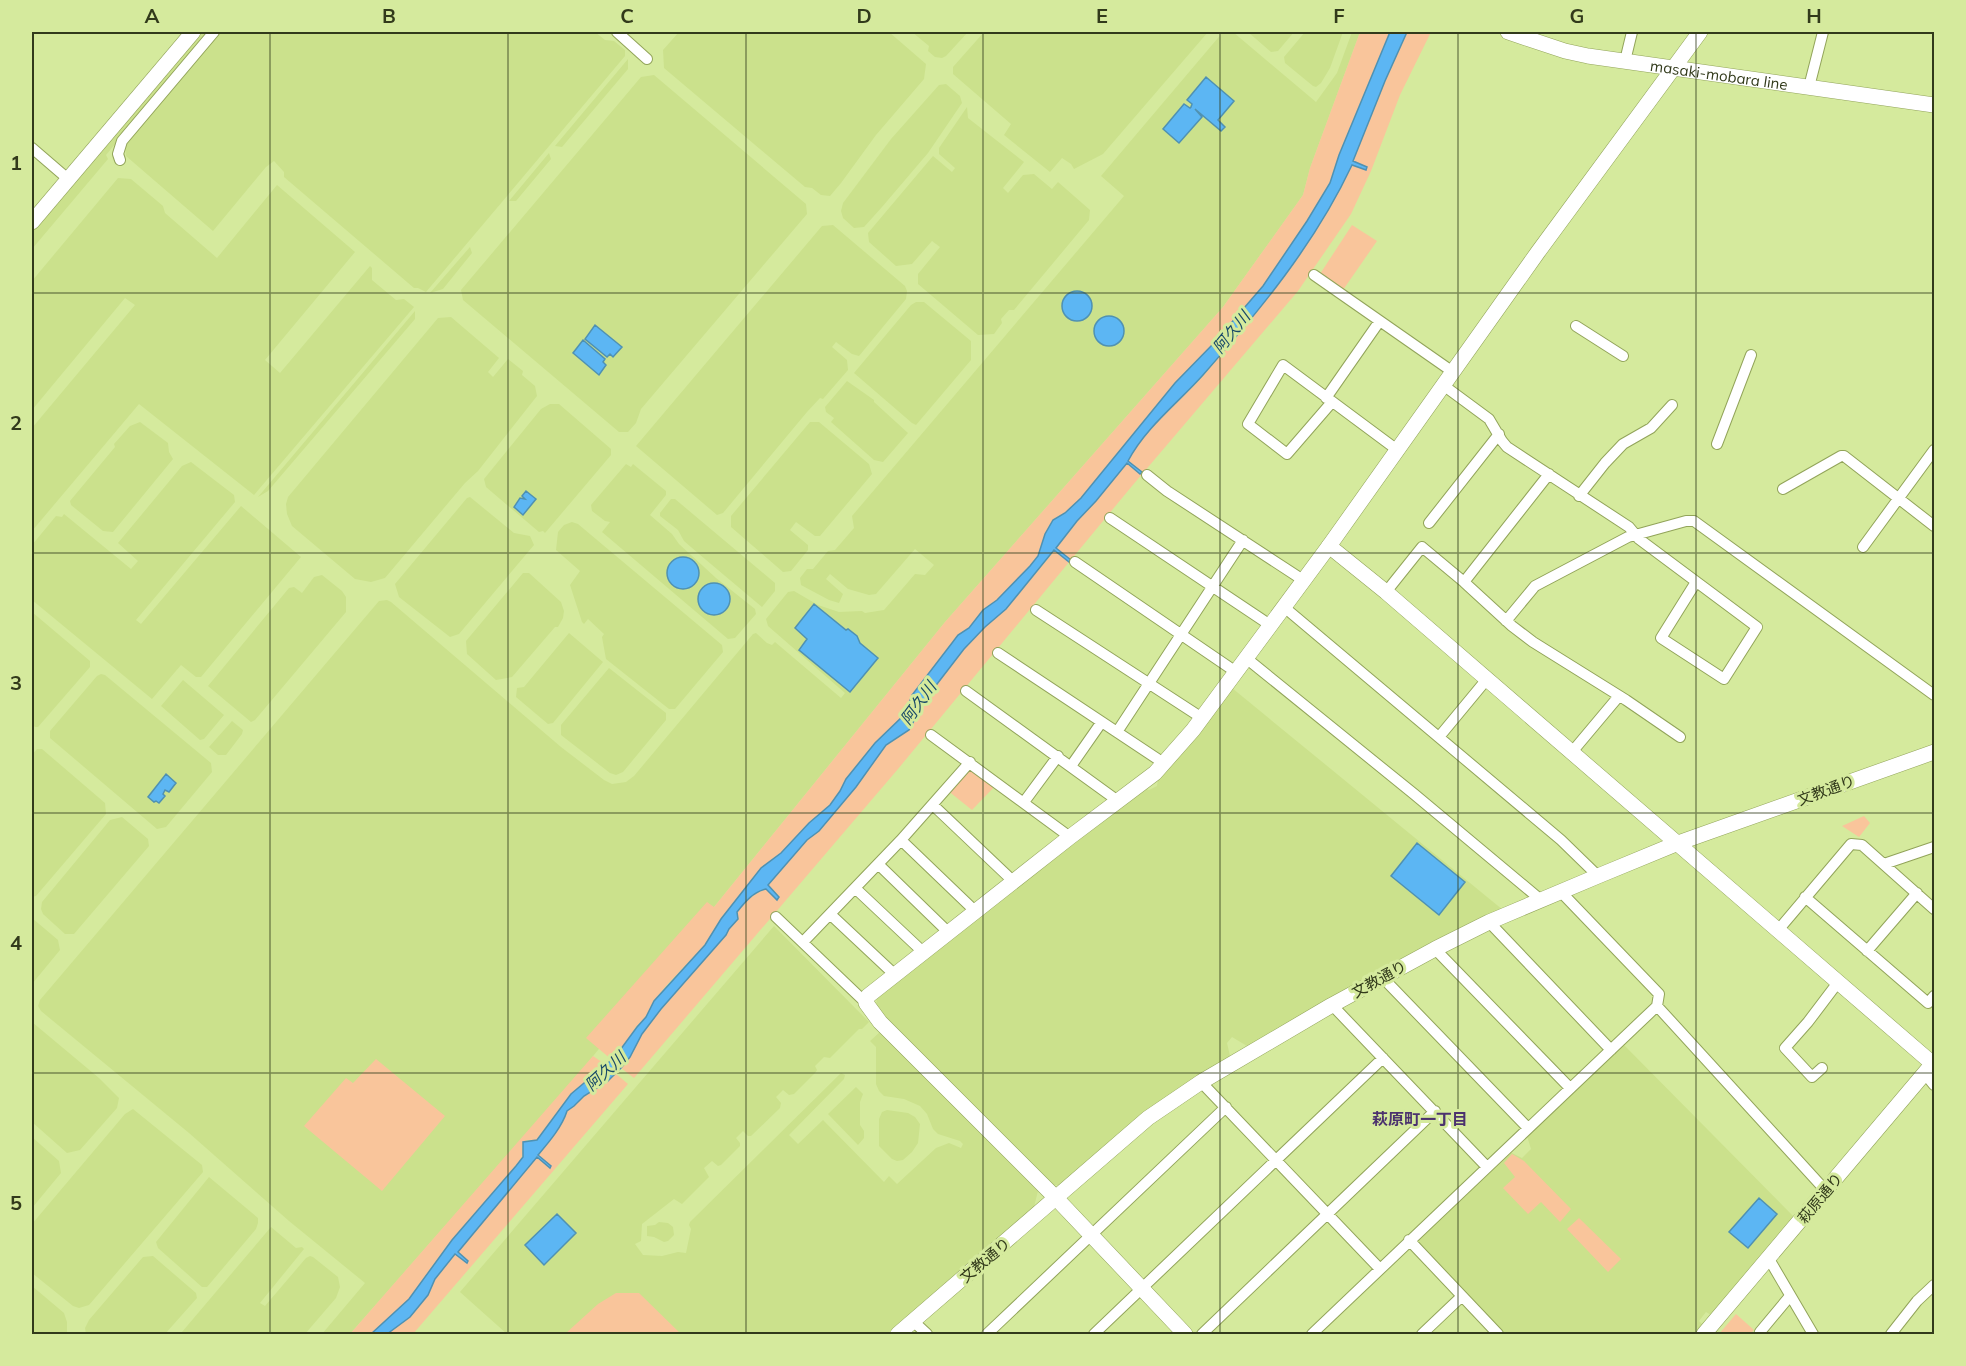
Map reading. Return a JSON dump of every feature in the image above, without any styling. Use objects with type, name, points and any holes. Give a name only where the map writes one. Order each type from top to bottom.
[{"type":"street","points":[[32,222],[193,32]]},
{"type":"street","points":[[120,160],[118,154],[122,141],[214,32]]},
{"type":"street","points":[[617,32],[647,59]]},
{"type":"street","name":"masaki-mobara line","points":[[1510,32],[1565,51],[1588,56],[1935,105]]},
{"type":"street","points":[[1625,61],[1632,32]]},
{"type":"street","points":[[866,1003],[868,996],[922,951],[1165,764],[1202,718],[1329,546],[1396,449],[1700,32]]},
{"type":"street","points":[[1809,87],[1823,32]]},
{"type":"street","points":[[32,148],[68,179]]},
{"type":"street","points":[[1314,276],[1453,372]]},
{"type":"street","points":[[1379,322],[1329,400],[1287,454],[1248,424],[1283,365],[1329,400],[1396,449]]},
{"type":"street","points":[[1576,326],[1623,356]]},
{"type":"street","points":[[1718,444],[1751,355]]},
{"type":"street","points":[[1443,385],[1489,419],[1507,447],[1629,527],[1635,535],[1756,627],[1724,679],[1661,638],[1696,582]]},
{"type":"street","points":[[1579,496],[1623,444],[1651,428],[1672,405]]},
{"type":"street","points":[[1429,523],[1499,434]]},
{"type":"street","points":[[1863,547],[1935,450]]},
{"type":"street","points":[[1782,489],[1840,456],[1844,456],[1935,526]]},
{"type":"street","points":[[1464,582],[1549,474]]},
{"type":"street","points":[[1146,475],[1304,580]]},
{"type":"street","points":[[1110,518],[1269,625]]},
{"type":"street","points":[[1506,621],[1535,586],[1635,535],[1686,521],[1697,523],[1935,695]]},
{"type":"street","points":[[1117,732],[1243,540]]},
{"type":"street","points":[[1329,546],[1386,592],[1839,981],[1932,1071]]},
{"type":"street","points":[[1386,592],[1422,547],[1533,642],[1680,737]]},
{"type":"street","points":[[1075,562],[1236,672]]},
{"type":"street","points":[[1284,607],[1561,840],[1598,876]]},
{"type":"street","points":[[1036,610],[1202,718]]},
{"type":"street","points":[[998,653],[1165,764]]},
{"type":"street","points":[[1246,658],[1541,900]]},
{"type":"street","points":[[1439,737],[1487,679]]},
{"type":"street","points":[[966,691],[1118,801]]},
{"type":"street","points":[[1572,752],[1619,696]]},
{"type":"street","points":[[1071,766],[1101,723]]},
{"type":"street","points":[[931,735],[1070,837]]},
{"type":"street","name":"文教通り","points":[[898,1335],[1148,1118],[1201,1082],[1332,1005],[1490,922],[1598,876],[1678,843],[1935,752]]},
{"type":"street","points":[[1024,802],[1058,756]]},
{"type":"street","points":[[803,942],[901,840],[970,762]]},
{"type":"street","points":[[933,805],[1013,881]]},
{"type":"street","points":[[901,840],[975,910]]},
{"type":"street","points":[[1779,929],[1851,844],[1862,845],[1935,909]]},
{"type":"street","points":[[1884,864],[1935,847]]},
{"type":"street","points":[[878,864],[948,931]]},
{"type":"street","points":[[855,888],[922,951]]},
{"type":"street","points":[[1312,1335],[1408,1240],[1657,1006],[1659,994],[1561,892]]},
{"type":"street","points":[[1867,951],[1917,893]]},
{"type":"street","points":[[1805,897],[1928,1004],[1935,996]]},
{"type":"street","points":[[830,914],[894,974]]},
{"type":"street","points":[[776,917],[866,1003],[880,1022],[1056,1198],[1185,1335]]},
{"type":"street","points":[[1490,922],[1611,1050]]},
{"type":"street","points":[[1435,949],[1570,1088]]},
{"type":"street","points":[[1382,977],[1528,1128]]},
{"type":"street","points":[[1822,1068],[1812,1077],[1785,1048],[1808,1023],[1839,981]]},
{"type":"street","points":[[1332,1005],[1487,1167]]},
{"type":"street","points":[[1657,1006],[1826,1191]]},
{"type":"street","points":[[1094,1335],[1383,1058]]},
{"type":"street","name":"萩原通り","points":[[1704,1335],[1932,1071]]},
{"type":"street","points":[[1201,1082],[1380,1269]]},
{"type":"street","points":[[987,1335],[1226,1107]]},
{"type":"street","points":[[1202,1335],[1435,1111]]},
{"type":"street","points":[[1408,1240],[1498,1335]]},
{"type":"street","points":[[1768,1259],[1813,1335]]},
{"type":"street","points":[[1891,1335],[1917,1301],[1935,1285]]},
{"type":"street","points":[[1422,1335],[1461,1296]]},
{"type":"street","points":[[1762,1335],[1760,1332],[1790,1296]]},
{"type":"street","points":[[913,1321],[927,1335]]},
{"type":"shaded area","points":[[200,32],[207,32],[120,135],[106,155],[108,159],[32,249],[32,230]]},
{"type":"shaded area","points":[[218,32],[595,32],[605,40],[614,41],[625,50],[625,56],[426,292],[414,288],[284,177],[284,172],[274,161],[266,167],[213,231],[126,156],[125,143]]},
{"type":"shaded area","points":[[679,32],[889,32],[926,64],[924,79],[876,135],[830,196],[821,195],[812,188],[805,187],[664,68],[663,50]]},
{"type":"shaded area","points":[[912,32],[968,32],[942,58],[935,57],[928,51],[929,46]]},
{"type":"shaded area","points":[[984,32],[1208,32],[1103,154],[1074,169],[1062,158],[1050,172],[1004,135],[1011,124],[953,74],[953,67]]},
{"type":"shaded area","points":[[1223,32],[1233,32],[1316,102],[1337,73],[1352,32],[1360,32],[1310,168],[1303,195],[1223,307],[945,622],[581,1071],[350,1334],[322,1334],[365,1283],[41,1011],[38,1006],[40,1000],[379,601],[391,602],[561,747],[612,784],[626,782],[634,776],[753,634],[756,633],[772,645],[775,642],[841,698],[845,693],[768,626],[766,619],[788,592],[794,591],[818,605],[839,612],[862,611],[865,613],[884,610],[915,574],[925,575],[934,565],[915,549],[876,594],[869,595],[848,589],[830,574],[826,579],[843,594],[839,603],[801,585],[800,578],[807,569],[813,569],[828,551],[835,550],[854,528],[852,516],[1124,196],[1101,176]]},
{"type":"shaded area","points":[[1248,32],[1294,32],[1278,51],[1271,52]]},
{"type":"shaded area","points":[[1305,32],[1343,32],[1330,68],[1316,87],[1285,63],[1284,57]]},
{"type":"shaded area","points":[[1360,32],[1390,32],[1339,155],[1330,183],[1263,286],[1213,344],[1175,383],[1081,498],[1065,513],[1053,520],[1045,534],[1039,556],[997,600],[983,610],[969,628],[958,635],[912,695],[901,719],[875,743],[830,805],[809,823],[781,853],[761,868],[721,919],[705,945],[654,1001],[646,1017],[612,1060],[586,1038],[707,902],[714,907],[945,622],[1223,307],[1303,195],[1310,168]]},
{"type":"shaded area","points":[[1407,32],[1431,32],[1400,95],[1371,171],[1351,214],[1298,291],[1070,561],[1056,548],[1127,463],[1140,474],[1142,473],[1128,461],[1135,449],[1163,416],[1203,376],[1285,275],[1321,222],[1352,164],[1366,170],[1367,167],[1353,161]]},
{"type":"shaded area","points":[[628,59],[628,69],[562,147],[555,146]]},
{"type":"shaded area","points":[[654,75],[806,204],[807,214],[641,409],[636,423],[628,432],[619,432],[463,300],[461,290],[641,77]]},
{"type":"shaded area","points":[[946,84],[960,96],[962,103],[928,153],[882,207],[864,227],[854,228],[843,218],[841,211],[843,203],[891,139],[939,85]]},
{"type":"shaded area","points":[[967,107],[968,118],[1024,162],[1003,188],[1008,193],[1023,175],[1034,174],[1052,189],[1058,182],[1090,210],[1089,220],[1014,310],[1009,310],[1001,319],[1002,323],[994,334],[978,335],[918,284],[918,274],[940,247],[932,241],[912,264],[896,266],[869,242],[868,233],[933,156],[952,172],[955,168],[939,154],[939,148]]},
{"type":"shaded area","points":[[549,153],[551,159],[516,201],[509,201]]},
{"type":"shaded area","points":[[118,178],[131,179],[163,206],[165,213],[217,258],[277,185],[355,252],[265,360],[280,373],[370,266],[372,280],[396,300],[404,299],[414,307],[254,495],[139,404],[32,531],[32,428],[135,305],[125,298],[32,410],[32,281]]},
{"type":"shaded area","points":[[833,225],[905,286],[906,299],[859,356],[852,354],[836,342],[832,347],[847,360],[848,370],[823,399],[820,398],[807,412],[723,513],[717,515],[636,446],[822,226]]},
{"type":"shaded area","points":[[1352,225],[1377,241],[1343,290],[1320,274]]},
{"type":"shaded area","points":[[470,247],[472,253],[443,289],[430,293]]},
{"type":"shaded area","points":[[916,302],[924,302],[971,341],[971,360],[916,425],[854,373]]},
{"type":"shaded area","points":[[415,311],[415,319],[268,491],[258,497]]},
{"type":"shaded area","points":[[451,317],[499,358],[488,372],[493,377],[508,359],[523,371],[522,375],[535,386],[537,396],[478,471],[465,483],[385,578],[371,582],[355,579],[292,526],[287,514],[288,497],[438,318]]},
{"type":"shaded area","points":[[847,381],[874,400],[908,433],[883,462],[874,460],[831,422],[834,418],[826,412],[825,407]]},
{"type":"shaded area","points":[[550,404],[559,404],[611,449],[611,455],[545,533],[539,532],[486,487],[484,479],[541,409]]},
{"type":"shaded area","points":[[140,422],[168,443],[173,459],[113,532],[103,531],[71,505],[70,501],[115,447],[114,444],[130,426]]},
{"type":"shaded area","points":[[810,422],[819,422],[869,464],[872,474],[820,536],[815,536],[796,522],[790,530],[808,545],[808,550],[791,571],[783,572],[731,527],[731,516]]},
{"type":"shaded area","points":[[191,462],[234,495],[235,502],[136,620],[141,624],[241,506],[301,557],[201,677],[196,677],[181,665],[152,699],[32,600],[32,545],[56,516],[62,517],[64,514],[131,569],[138,561],[118,543],[182,466]]},
{"type":"shaded area","points":[[626,464],[631,467],[633,464],[666,491],[666,495],[650,515],[716,578],[755,609],[756,614],[735,638],[728,639],[602,532],[610,522],[592,511],[591,505]]},
{"type":"shaded area","points":[[470,497],[514,533],[530,536],[534,545],[459,634],[450,637],[399,597],[395,584]]},
{"type":"shaded area","points":[[671,499],[675,499],[775,583],[775,591],[762,607],[684,541],[678,530],[660,516]]},
{"type":"shaded area","points":[[572,522],[578,524],[722,645],[723,652],[675,709],[669,709],[606,659],[602,637],[604,634],[588,619],[584,624],[582,622],[570,585],[580,571],[556,550],[558,532],[564,525]]},
{"type":"shaded area","points":[[1055,550],[1070,561],[898,769],[634,1078],[621,1068],[661,1009],[738,919],[737,912],[743,905],[753,895],[766,889],[776,899],[779,896],[768,885],[807,840],[819,831],[856,787],[886,745],[909,730],[927,697],[964,649],[1006,609]]},
{"type":"shaded area","points":[[523,573],[529,573],[561,602],[564,611],[563,618],[558,627],[555,627],[512,677],[496,680],[467,654],[466,641]]},
{"type":"shaded area","points":[[322,575],[346,597],[346,612],[251,722],[208,686],[289,588],[294,587],[302,593],[314,577]]},
{"type":"shaded area","points":[[32,612],[90,661],[90,667],[38,727],[32,724]]},
{"type":"shaded area","points":[[569,633],[603,662],[553,723],[548,724],[516,697],[517,688],[524,687]]},
{"type":"shaded area","points":[[609,668],[666,713],[666,720],[623,772],[616,775],[610,773],[561,735],[561,725]]},
{"type":"shaded area","points":[[101,674],[211,763],[212,772],[166,827],[157,829],[50,738],[50,731]]},
{"type":"shaded area","points":[[183,680],[224,715],[204,739],[200,740],[161,706]]},
{"type":"shaded area","points":[[1232,688],[1503,910],[1435,940],[1247,1046],[1232,1037],[1227,1043],[1230,1056],[1155,1105],[1059,1185],[1054,1185],[876,1008],[877,995],[1146,789],[1157,786],[1158,779],[1179,757]]},
{"type":"shaded area","points":[[232,721],[243,730],[242,734],[226,755],[218,755],[209,747]]},
{"type":"shaded area","points":[[37,749],[42,749],[105,803],[106,814],[36,896],[32,897],[32,755]]},
{"type":"shaded area","points":[[973,763],[998,783],[972,810],[947,790]]},
{"type":"shaded area","points":[[1864,816],[1870,823],[1859,837],[1842,826]]},
{"type":"shaded area","points":[[122,817],[148,839],[149,846],[74,934],[65,934],[43,914],[42,902],[110,820]]},
{"type":"shaded area","points":[[32,918],[58,940],[60,950],[32,984]]},
{"type":"shaded area","points":[[774,926],[869,1022],[830,1058],[824,1057],[815,1066],[817,1070],[815,1073],[794,1094],[789,1095],[783,1090],[776,1097],[781,1103],[780,1108],[751,1136],[743,1131],[736,1138],[740,1146],[721,1165],[718,1166],[712,1161],[704,1168],[709,1177],[682,1204],[674,1199],[642,1224],[641,1241],[635,1244],[643,1255],[662,1256],[678,1252],[686,1253],[691,1229],[690,1222],[841,1073],[845,1075],[844,1079],[789,1135],[798,1144],[823,1120],[884,1182],[889,1176],[897,1184],[936,1148],[949,1143],[961,1148],[963,1144],[960,1141],[938,1134],[933,1129],[927,1114],[920,1106],[904,1099],[884,1096],[879,1091],[876,1084],[876,1047],[870,1041],[880,1032],[1038,1191],[1033,1211],[887,1334],[507,1334],[460,1292]]},
{"type":"shaded area","points":[[32,1022],[99,1078],[119,1098],[117,1108],[80,1150],[67,1153],[32,1122]]},
{"type":"shaded area","points":[[1623,1044],[1794,1217],[1711,1315],[1706,1312],[1699,1321],[1703,1325],[1696,1334],[1502,1334],[1418,1246],[1417,1239],[1510,1152],[1522,1158],[1531,1149],[1527,1136]]},
{"type":"shaded area","points":[[593,1056],[606,1065],[566,1100],[537,1140],[527,1140],[522,1145],[523,1154],[520,1161],[452,1240],[409,1299],[371,1334],[350,1334]]},
{"type":"shaded area","points":[[376,1059],[445,1116],[382,1191],[304,1126],[346,1078],[353,1083]]},
{"type":"shaded area","points":[[615,1073],[628,1084],[413,1334],[387,1334],[410,1317],[428,1295],[435,1279],[456,1253],[468,1261],[457,1252],[537,1157],[550,1168],[551,1166],[538,1155],[559,1129],[567,1111]]},
{"type":"shaded area","points":[[856,1087],[863,1094],[860,1102],[860,1125],[864,1131],[864,1138],[858,1145],[828,1114]]},
{"type":"shaded area","points":[[133,1109],[202,1165],[203,1172],[89,1305],[79,1308],[73,1306],[32,1273],[32,1224],[125,1114]]},
{"type":"shaded area","points":[[887,1110],[908,1113],[920,1124],[918,1143],[903,1160],[892,1159],[879,1146],[879,1119],[882,1112]]},
{"type":"shaded area","points":[[32,1137],[59,1161],[61,1173],[32,1208]]},
{"type":"shaded area","points":[[1512,1154],[1524,1161],[1571,1209],[1560,1222],[1541,1202],[1528,1214],[1503,1188],[1515,1177],[1504,1163]]},
{"type":"shaded area","points":[[209,1177],[258,1218],[258,1223],[256,1229],[207,1287],[202,1287],[158,1248],[156,1242]]},
{"type":"shaded area","points":[[1579,1218],[1621,1259],[1608,1272],[1567,1229]]},
{"type":"shaded area","points":[[659,1222],[668,1223],[673,1227],[674,1235],[668,1241],[664,1242],[647,1236],[647,1226]]},
{"type":"shaded area","points":[[271,1227],[296,1248],[304,1249],[260,1303],[265,1306],[310,1256],[338,1277],[340,1287],[336,1298],[305,1334],[182,1334],[182,1332]]},
{"type":"shaded area","points":[[153,1256],[196,1293],[197,1298],[165,1334],[86,1334],[85,1328],[89,1320],[143,1257]]},
{"type":"shaded area","points":[[32,1286],[64,1313],[67,1334],[32,1334]]},
{"type":"shaded area","points":[[616,1293],[639,1293],[681,1334],[565,1334],[598,1304]]},
{"type":"shaded area","points":[[1736,1314],[1754,1330],[1750,1334],[1719,1334]]},
{"type":"water","name":"阿久川","points":[[1390,32],[1407,32],[1353,161],[1367,167],[1366,170],[1352,165],[1321,222],[1285,275],[1203,375],[1135,449],[1128,461],[1142,472],[1140,474],[1127,463],[1056,548],[1071,560],[1069,562],[1054,550],[1006,609],[964,649],[927,697],[909,730],[886,745],[856,787],[819,831],[807,840],[768,885],[779,897],[777,900],[766,889],[753,895],[743,905],[737,912],[738,919],[661,1009],[621,1068],[608,1081],[584,1096],[567,1111],[559,1129],[538,1155],[551,1166],[550,1168],[537,1157],[458,1252],[468,1261],[467,1263],[455,1254],[435,1279],[428,1295],[410,1317],[387,1334],[371,1334],[409,1299],[452,1240],[516,1166],[523,1157],[523,1142],[537,1140],[571,1094],[615,1057],[646,1017],[654,1001],[705,945],[721,919],[761,868],[781,853],[809,823],[830,805],[846,779],[875,743],[905,714],[912,695],[958,635],[969,628],[983,610],[997,600],[1030,566],[1038,556],[1045,534],[1053,520],[1065,513],[1081,498],[1175,383],[1213,344],[1263,286],[1330,183],[1339,155]]},
{"type":"water","points":[[1206,77],[1234,101],[1218,120],[1225,127],[1221,131],[1195,109],[1202,117],[1179,143],[1163,129],[1184,104],[1191,107],[1192,104],[1187,100]]},
{"type":"water","points":[[1077,291],[1088,295],[1092,306],[1088,317],[1077,321],[1066,317],[1062,306],[1066,295]]},
{"type":"water","points":[[1109,316],[1120,320],[1124,331],[1120,342],[1109,346],[1098,342],[1094,331],[1098,320]]},
{"type":"water","points":[[595,325],[622,347],[613,357],[610,354],[607,357],[585,339]]},
{"type":"water","points":[[583,340],[605,359],[603,362],[606,365],[599,375],[573,353]]},
{"type":"water","points":[[526,491],[536,499],[523,515],[514,507],[520,498],[525,499],[522,496]]},
{"type":"water","points":[[683,557],[694,562],[699,573],[694,584],[683,589],[672,584],[667,573],[672,562]]},
{"type":"water","points":[[714,583],[725,588],[730,599],[725,610],[714,615],[703,610],[698,599],[703,588]]},
{"type":"water","points":[[814,604],[857,636],[860,643],[878,658],[850,692],[799,650],[807,639],[795,628]]},
{"type":"water","points":[[166,774],[176,783],[169,792],[165,790],[163,794],[165,796],[159,803],[154,802],[148,797]]},
{"type":"water","points":[[1417,843],[1465,882],[1439,915],[1391,876]]},
{"type":"water","points":[[1759,1198],[1777,1214],[1748,1248],[1729,1232]]},
{"type":"water","points":[[557,1214],[576,1233],[544,1265],[525,1245]]},
{"type":"district","name":"萩原町一丁目","points":[[1420,1119]]}]
